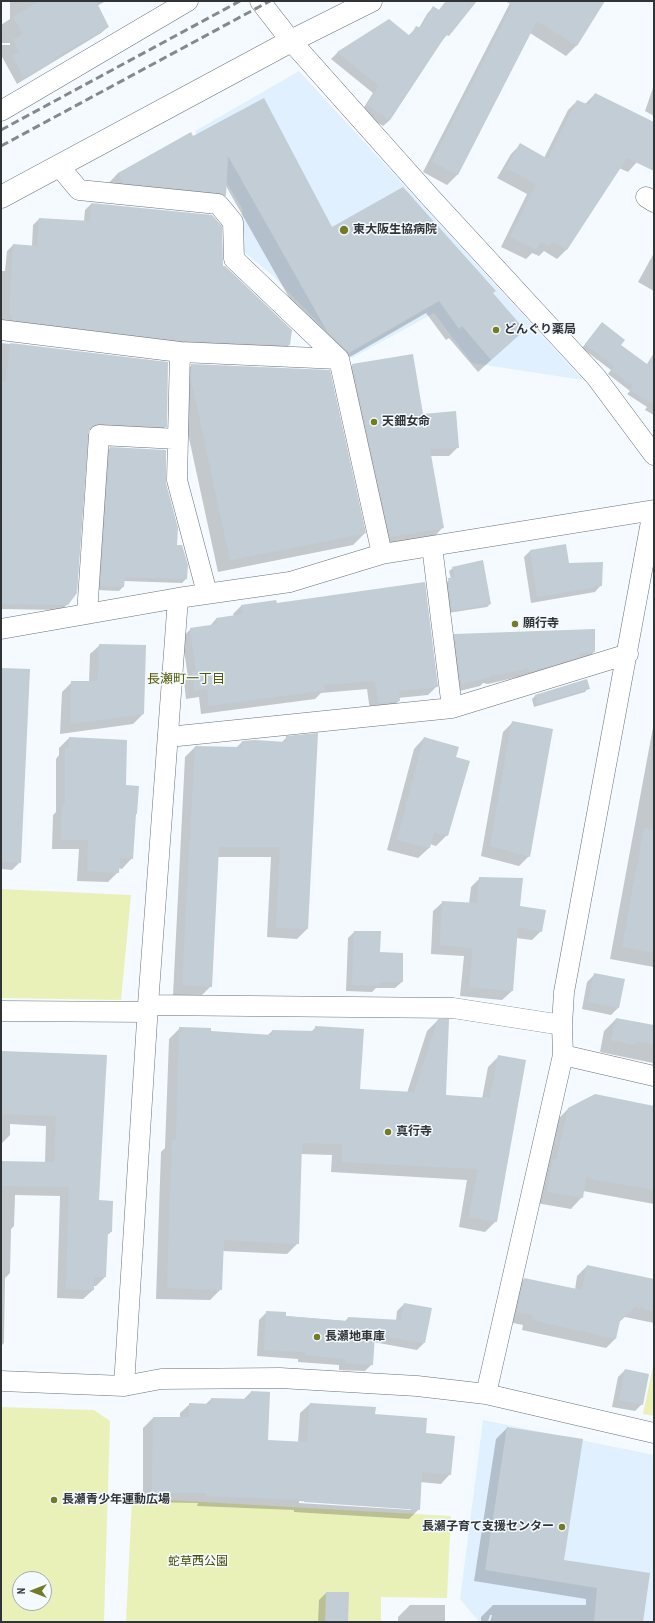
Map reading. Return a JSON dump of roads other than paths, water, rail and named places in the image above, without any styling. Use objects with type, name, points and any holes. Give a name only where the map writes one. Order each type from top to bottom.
[{"type":"street","points":[[1,111],[188,1]]},
{"type":"street","points":[[260,1],[291,41],[425,191],[596,377],[654,454]]},
{"type":"street","points":[[1,197],[291,41],[371,1]]},
{"type":"street","points":[[59,166],[79,190],[218,204],[233,222],[234,259],[339,359],[382,554]]},
{"type":"street","points":[[1,330],[180,352],[339,359]]},
{"type":"street","points":[[180,352],[177,480],[207,593]]},
{"type":"street","points":[[87,614],[98,435],[178,438]]},
{"type":"street","points":[[1,628],[207,593],[290,582],[382,554],[654,510],[564,992],[562,1025],[563,1055],[486,1394]]},
{"type":"street","points":[[432,546],[452,708]]},
{"type":"street","points":[[124,1386],[148,1009],[178,598]]},
{"type":"street","points":[[168,738],[452,708],[628,654]]},
{"type":"street","points":[[1,1011],[453,1008],[562,1025]]},
{"type":"street","points":[[563,1055],[654,1076]]},
{"type":"street","points":[[1,1381],[124,1386],[161,1379],[280,1378],[417,1386],[486,1394],[654,1433]]},
{"type":"railway","points":[[1,130],[240,1]]},
{"type":"railway","points":[[1,146],[270,1]]},
{"type":"place","name":"東大阪生協病院","points":[[344,230]]},
{"type":"place","name":"どんぐり薬局","points":[[496,330]]},
{"type":"place","name":"天鈿女命","points":[[374,422]]},
{"type":"place","name":"願行寺","points":[[515,624]]},
{"type":"place","name":"真行寺","points":[[388,1132]]},
{"type":"place","name":"長瀬地車庫","points":[[317,1337]]},
{"type":"place","name":"長瀬青少年運動広場","points":[[54,1500]]},
{"type":"place","name":"長瀬子育て支援センター","points":[[562,1527]]},
{"type":"district","name":"長瀬町一丁目","points":[[186,679]]},
{"type":"park label","name":"蛇草西公園","points":[[198,1562]]}]
